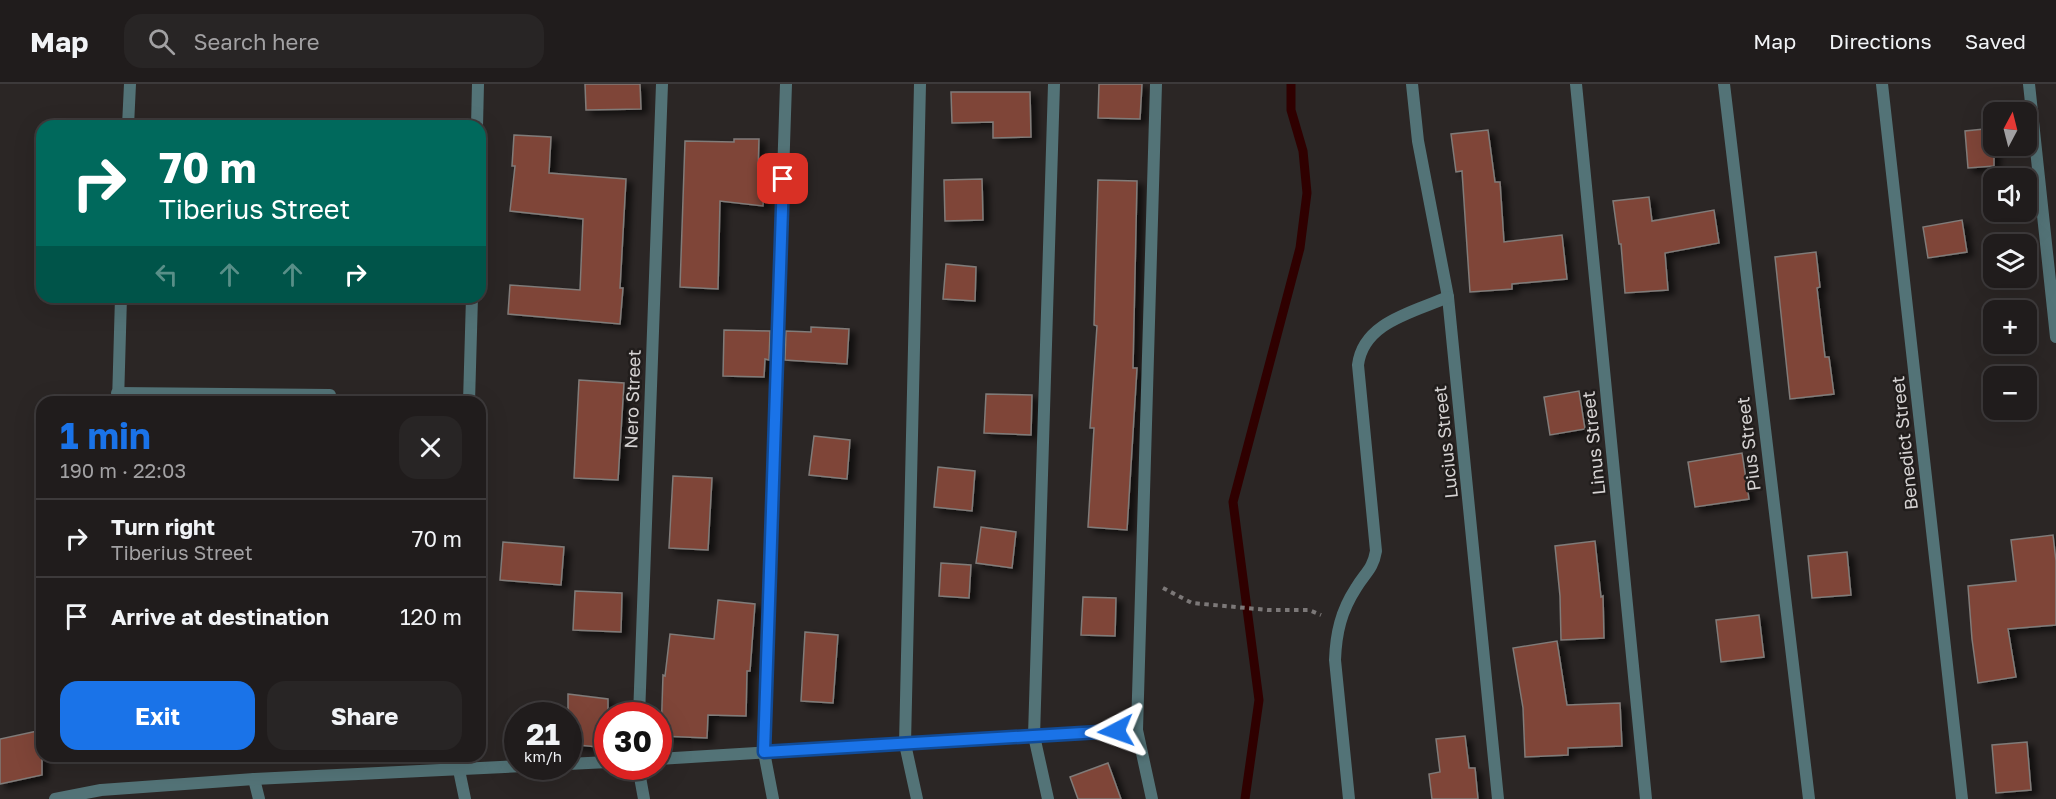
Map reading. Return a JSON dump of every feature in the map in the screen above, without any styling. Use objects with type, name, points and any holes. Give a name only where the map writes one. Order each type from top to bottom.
[{"type":"street","points":[[128,120],[130,84]]},
{"type":"street","points":[[477,120],[478,84]]},
{"type":"street","name":"Nero Street","points":[[640,702],[662,84]]},
{"type":"street","points":[[773,799],[764,752],[786,84]]},
{"type":"street","points":[[916,799],[905,744],[920,84]]},
{"type":"street","points":[[1048,799],[1034,736],[1053,84]]},
{"type":"street","points":[[1152,799],[1137,730],[1156,84]]},
{"type":"street","name":"Lucius Street","points":[[1412,84],[1418,141],[1448,297],[1498,799]]},
{"type":"street","name":"Linus Street","points":[[1576,84],[1646,799]]},
{"type":"street","name":"Pius Street","points":[[1724,84],[1809,799]]},
{"type":"street","name":"Benedict Street","points":[[1882,84],[1962,799]]},
{"type":"street","points":[[2029,84],[2056,337]]},
{"type":"street","points":[[1349,799],[1335,660],[1338,624],[1357,585],[1371,568],[1376,551],[1359,356],[1367,339],[1383,325],[1448,297]]},
{"type":"street","points":[[117,396],[121,303]]},
{"type":"street","points":[[469,396],[472,303]]},
{"type":"street","points":[[259,396],[330,395]]},
{"type":"street","points":[[672,758],[1137,730]]},
{"type":"street","points":[[460,762],[465,799]]},
{"type":"street","points":[[55,799],[254,779],[504,767]]},
{"type":"street","points":[[254,779],[258,799]]},
{"type":"street","points":[[641,780],[644,799]]},
{"type":"path","points":[[1141,586],[1165,589],[1192,603],[1268,610],[1309,610],[1338,624]]},
{"type":"building","points":[[585,84],[640,84],[641,109],[586,110]]},
{"type":"building","points":[[1099,84],[1142,84],[1140,119],[1098,118]]},
{"type":"building","points":[[951,92],[1030,92],[1031,137],[993,138],[993,122],[952,123]]},
{"type":"building","points":[[1983,129],[1983,156],[1994,156],[1994,166],[1968,168],[1965,131]]},
{"type":"building","points":[[1488,130],[1495,182],[1500,182],[1504,242],[1562,235],[1567,279],[1512,284],[1512,289],[1470,292],[1462,171],[1456,172],[1451,134]]},
{"type":"building","points":[[514,135],[551,137],[549,173],[626,179],[620,324],[508,314],[510,285],[580,290],[583,219],[510,211],[515,166],[512,166]]},
{"type":"building","points":[[734,139],[759,139],[758,173],[765,173],[763,206],[720,201],[718,289],[680,287],[685,141],[734,142]]},
{"type":"building","points":[[982,179],[983,220],[945,221],[944,180]]},
{"type":"building","points":[[1098,180],[1137,181],[1133,368],[1137,368],[1127,530],[1088,527],[1094,428],[1090,428],[1097,326],[1094,325]]},
{"type":"building","points":[[1649,197],[1652,221],[1714,210],[1719,243],[1665,253],[1668,290],[1625,293],[1621,244],[1619,244],[1613,201]]},
{"type":"building","points":[[1962,220],[1967,252],[1928,258],[1923,227]]},
{"type":"building","points":[[1816,252],[1820,287],[1817,288],[1825,357],[1829,357],[1834,394],[1790,399],[1775,257]]},
{"type":"building","points":[[946,264],[976,267],[975,301],[943,299]]},
{"type":"building","points":[[811,327],[849,329],[847,364],[785,360],[786,331],[811,332]]},
{"type":"building","points":[[724,330],[770,331],[769,360],[765,359],[764,377],[723,376]]},
{"type":"building","points":[[579,380],[624,383],[618,480],[574,478]]},
{"type":"building","points":[[1579,391],[1585,429],[1550,435],[1544,397]]},
{"type":"building","points":[[986,394],[1032,395],[1031,435],[984,433]]},
{"type":"building","points":[[814,436],[850,440],[847,479],[809,475]]},
{"type":"building","points":[[1742,453],[1749,499],[1695,507],[1688,462]]},
{"type":"building","points":[[938,467],[975,471],[972,511],[934,507]]},
{"type":"building","points":[[673,476],[712,478],[708,550],[669,548]]},
{"type":"building","points":[[981,527],[1016,532],[1012,568],[976,563]]},
{"type":"building","points":[[2053,535],[2056,561],[2056,625],[2008,629],[2016,677],[1978,683],[1968,586],[2016,581],[2011,540]]},
{"type":"building","points":[[1595,541],[1601,597],[1603,596],[1604,638],[1561,640],[1560,596],[1555,546]]},
{"type":"building","points":[[503,542],[564,547],[561,585],[500,580]]},
{"type":"building","points":[[1847,552],[1851,595],[1812,598],[1808,556]]},
{"type":"building","points":[[941,563],[971,565],[969,598],[939,596]]},
{"type":"building","points":[[575,591],[622,593],[621,632],[573,630]]},
{"type":"building","points":[[1083,597],[1116,598],[1115,636],[1081,635]]},
{"type":"building","points":[[718,600],[755,604],[750,671],[747,671],[746,716],[708,715],[707,738],[672,736],[672,702],[662,702],[663,675],[665,676],[670,634],[714,639]]},
{"type":"building","points":[[1759,615],[1764,657],[1721,662],[1716,620]]},
{"type":"building","points":[[805,632],[838,635],[833,703],[801,701]]},
{"type":"building","points":[[1557,641],[1567,705],[1620,703],[1622,746],[1568,748],[1568,755],[1525,757],[1523,708],[1513,648]]},
{"type":"building","points":[[568,694],[608,699],[608,702],[594,702],[594,747],[582,745],[582,702],[568,702]]},
{"type":"building","points":[[36,731],[36,762],[42,762],[42,775],[0,784],[0,739]]},
{"type":"building","points":[[1465,736],[1469,768],[1475,768],[1478,799],[1432,799],[1429,774],[1440,772],[1436,739]]},
{"type":"building","points":[[2027,742],[2031,790],[1996,793],[1992,745]]},
{"type":"building","points":[[1108,763],[1121,799],[1078,799],[1070,777]]},
{"type":"waterway","points":[[1245,799],[1259,700],[1233,502],[1300,248],[1307,193],[1303,151],[1291,110],[1291,84]]},
{"type":"route","points":[[783,179],[764,752],[1116,731]]}]
